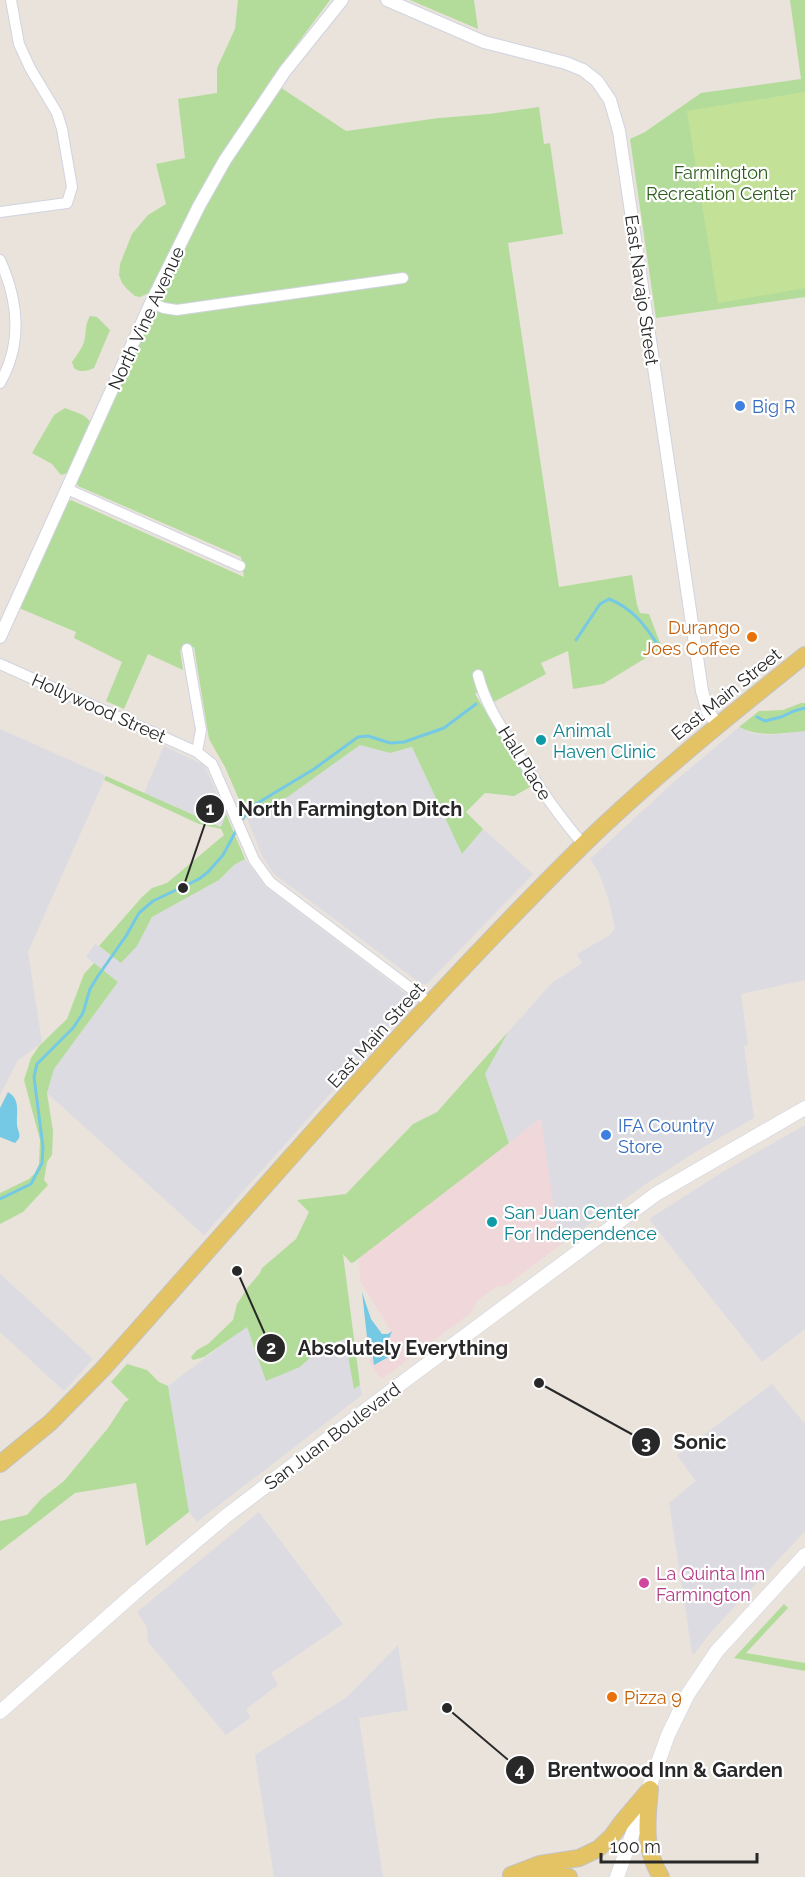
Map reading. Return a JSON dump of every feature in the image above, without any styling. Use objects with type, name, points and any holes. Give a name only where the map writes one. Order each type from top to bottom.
[{"type":"main road","name":"East Main Street","points":[[0,1464],[51,1422],[102,1370],[430,1003],[584,845],[718,725],[805,655]]},
{"type":"main road","name":"San Juan Boulevard","points":[[0,1712],[226,1516],[395,1388],[656,1194],[805,1108]]},
{"type":"main road","points":[[617,1877],[668,1735],[688,1694],[717,1651],[805,1555]]},
{"type":"main road","points":[[507,1876],[540,1864],[579,1858],[598,1849],[612,1836],[650,1790]]},
{"type":"main road","points":[[650,1790],[648,1846],[661,1877]]},
{"type":"main road","points":[[507,1876],[541,1874],[569,1877]]},
{"type":"street","points":[[0,212],[68,204],[72,187],[57,113],[22,51],[10,0]]},
{"type":"street","name":"North Vine Avenue","points":[[0,637],[151,303],[199,206],[225,160],[285,71],[342,0]]},
{"type":"street","name":"East Navajo Street","points":[[387,0],[484,42],[574,66],[591,75],[610,100],[616,115],[621,143],[702,691],[708,712],[718,725]]},
{"type":"street","points":[[0,260],[13,291],[16,324],[10,362],[0,383]]},
{"type":"street","points":[[151,303],[177,310],[403,278]]},
{"type":"street","points":[[67,489],[240,566]]},
{"type":"street","points":[[187,649],[201,730],[198,752],[213,764],[254,860],[270,882],[430,1003]]},
{"type":"street","name":"Hollywood Street","points":[[0,664],[198,752]]},
{"type":"street","name":"Hall Place","points":[[478,675],[483,693],[505,733],[550,803],[584,845]]},
{"type":"shaded area","points":[[739,727],[751,733],[769,735],[805,731],[805,980],[741,994],[748,1045],[744,1046],[754,1118],[646,1184],[563,1243],[558,1238],[541,1119],[509,1143],[485,1074],[508,1032],[552,983],[582,963],[577,954],[610,935],[615,928],[599,873],[590,859],[674,782]]},
{"type":"shaded area","points":[[0,729],[106,776],[28,952],[42,1043],[18,1060],[0,1095]]},
{"type":"shaded area","points":[[360,745],[390,753],[412,747],[462,853],[483,829],[533,874],[427,984],[421,984],[274,874],[262,856],[247,818],[289,796]]},
{"type":"shaded area","points":[[164,746],[204,765],[226,814],[222,827],[144,793]]},
{"type":"shaded area","points":[[245,859],[266,887],[409,996],[411,1003],[204,1235],[47,1093],[54,1069],[118,982],[86,957],[95,944],[122,963],[152,917],[219,880],[234,865]]},
{"type":"shaded area","points":[[541,1118],[558,1238],[563,1243],[507,1285],[496,1287],[477,1301],[471,1313],[382,1379],[371,1365],[365,1341],[367,1337],[369,1338],[372,1360],[377,1364],[392,1355],[391,1347],[387,1344],[391,1331],[360,1281],[359,1257]]},
{"type":"shaded area","points":[[805,1125],[805,1329],[762,1362],[649,1219],[724,1171]]},
{"type":"shaded area","points":[[0,1274],[93,1359],[64,1391],[0,1332]]},
{"type":"shaded area","points":[[247,1326],[300,1367],[322,1347],[346,1339],[354,1389],[360,1385],[362,1395],[197,1522],[189,1512],[168,1386]]},
{"type":"shaded area","points":[[772,1384],[805,1424],[805,1531],[712,1631],[694,1654],[692,1653],[669,1503],[696,1481],[677,1455]]},
{"type":"shaded area","points":[[259,1512],[343,1624],[271,1673],[278,1685],[246,1709],[250,1718],[226,1735],[148,1642],[147,1627],[137,1612]]},
{"type":"shaded area","points":[[398,1645],[408,1710],[359,1718],[383,1877],[274,1877],[255,1755],[347,1697]]},
{"type":"green space","points":[[238,0],[330,0],[274,75],[226,148],[149,293],[140,297],[135,296],[122,283],[119,275],[120,264],[132,234],[148,215],[166,204],[156,164],[185,158],[178,99],[217,93],[217,68],[235,29]]},
{"type":"green space","points":[[410,0],[474,0],[478,29]]},
{"type":"green space","name":"Farmington Recreation Center","points":[[790,0],[805,0],[805,297],[656,318],[630,139],[645,132],[701,93],[801,79]]},
{"type":"green space","points":[[280,87],[346,131],[539,107],[544,144],[550,143],[563,234],[508,243],[559,587],[632,575],[640,613],[649,614],[662,648],[603,684],[573,689],[568,651],[541,663],[546,674],[492,703],[485,686],[475,694],[532,786],[514,796],[485,793],[466,812],[483,829],[462,854],[412,747],[390,753],[360,745],[289,796],[247,818],[225,767],[209,739],[194,647],[180,650],[183,670],[148,654],[124,709],[106,701],[122,662],[74,638],[76,632],[19,608],[67,503],[71,500],[244,577],[241,557],[78,486],[76,481],[153,312],[206,206],[225,171]]},
{"type":"green space","points":[[805,92],[805,288],[718,303],[687,111]]},
{"type":"green space","points":[[90,316],[97,317],[110,330],[94,368],[86,371],[76,370],[72,362],[83,345]]},
{"type":"green space","points":[[65,408],[83,415],[91,422],[67,473],[61,475],[52,464],[32,453],[54,415]]},
{"type":"green space","points":[[805,703],[805,731],[763,734],[739,727],[759,711],[783,710]]},
{"type":"green space","points":[[106,776],[221,827],[226,814],[245,859],[234,865],[219,880],[152,917],[137,946],[121,963],[99,946],[152,888],[167,883],[224,835],[221,829],[199,824],[104,780]]},
{"type":"green space","points":[[94,963],[118,982],[54,1069],[47,1093],[53,1131],[52,1155],[47,1162],[44,1180],[48,1185],[23,1212],[0,1224],[0,1193],[29,1179],[39,1164],[40,1140],[24,1080],[31,1058],[39,1046],[67,1019],[84,974]]},
{"type":"green space","points":[[508,1032],[485,1074],[509,1143],[354,1262],[351,1263],[343,1254],[360,1385],[354,1389],[345,1339],[322,1347],[300,1367],[266,1381],[247,1327],[204,1357],[193,1360],[191,1357],[197,1350],[208,1344],[233,1320],[237,1304],[262,1268],[296,1239],[309,1212],[297,1200],[346,1194],[413,1124],[437,1112]]},
{"type":"green space","points":[[127,1364],[147,1370],[159,1382],[168,1386],[189,1512],[146,1546],[136,1483],[75,1493],[0,1551],[0,1521],[27,1515],[41,1499],[64,1481],[108,1428],[125,1402],[129,1400],[111,1382]]},
{"type":"green space","points":[[784,1604],[788,1608],[746,1653],[805,1663],[805,1671],[734,1658]]},
{"type":"water","points":[[8,1092],[15,1098],[17,1107],[19,1136],[15,1143],[0,1137],[0,1108]]},
{"type":"water","points":[[362,1292],[371,1319],[382,1334],[392,1331],[387,1344],[395,1349],[392,1355],[374,1365],[370,1338],[367,1337]]},
{"type":"waterway","points":[[576,640],[600,604],[609,599],[624,607],[637,618],[658,645]]},
{"type":"waterway","points":[[240,823],[251,807],[314,769],[358,737],[368,736],[390,743],[404,742],[444,728],[476,704]]},
{"type":"waterway","points":[[757,717],[765,721],[805,708]]},
{"type":"waterway","points":[[0,1199],[31,1184],[42,1163],[43,1147],[34,1077],[37,1064],[73,1028],[83,1013],[90,989],[139,913],[153,901],[199,879],[208,872],[223,855],[237,829]]},
{"type":"place","name":"Big R","points":[[740,406]]},
{"type":"place","name":"Durango Joes Coffee","points":[[752,637]]},
{"type":"place","name":"Animal Haven Clinic","points":[[541,740]]},
{"type":"place","name":"North Farmington Ditch","points":[[183,888]]},
{"type":"place","name":"IFA Country Store","points":[[606,1135]]},
{"type":"place","name":"San Juan Center For Independence","points":[[492,1222]]},
{"type":"place","name":"Absolutely Everything","points":[[237,1271]]},
{"type":"place","name":"Sonic","points":[[539,1383]]},
{"type":"place","name":"La Quinta Inn Farmington","points":[[644,1583]]},
{"type":"place","name":"Pizza 9","points":[[612,1697]]},
{"type":"place","name":"Brentwood Inn & Garden","points":[[447,1708]]}]
